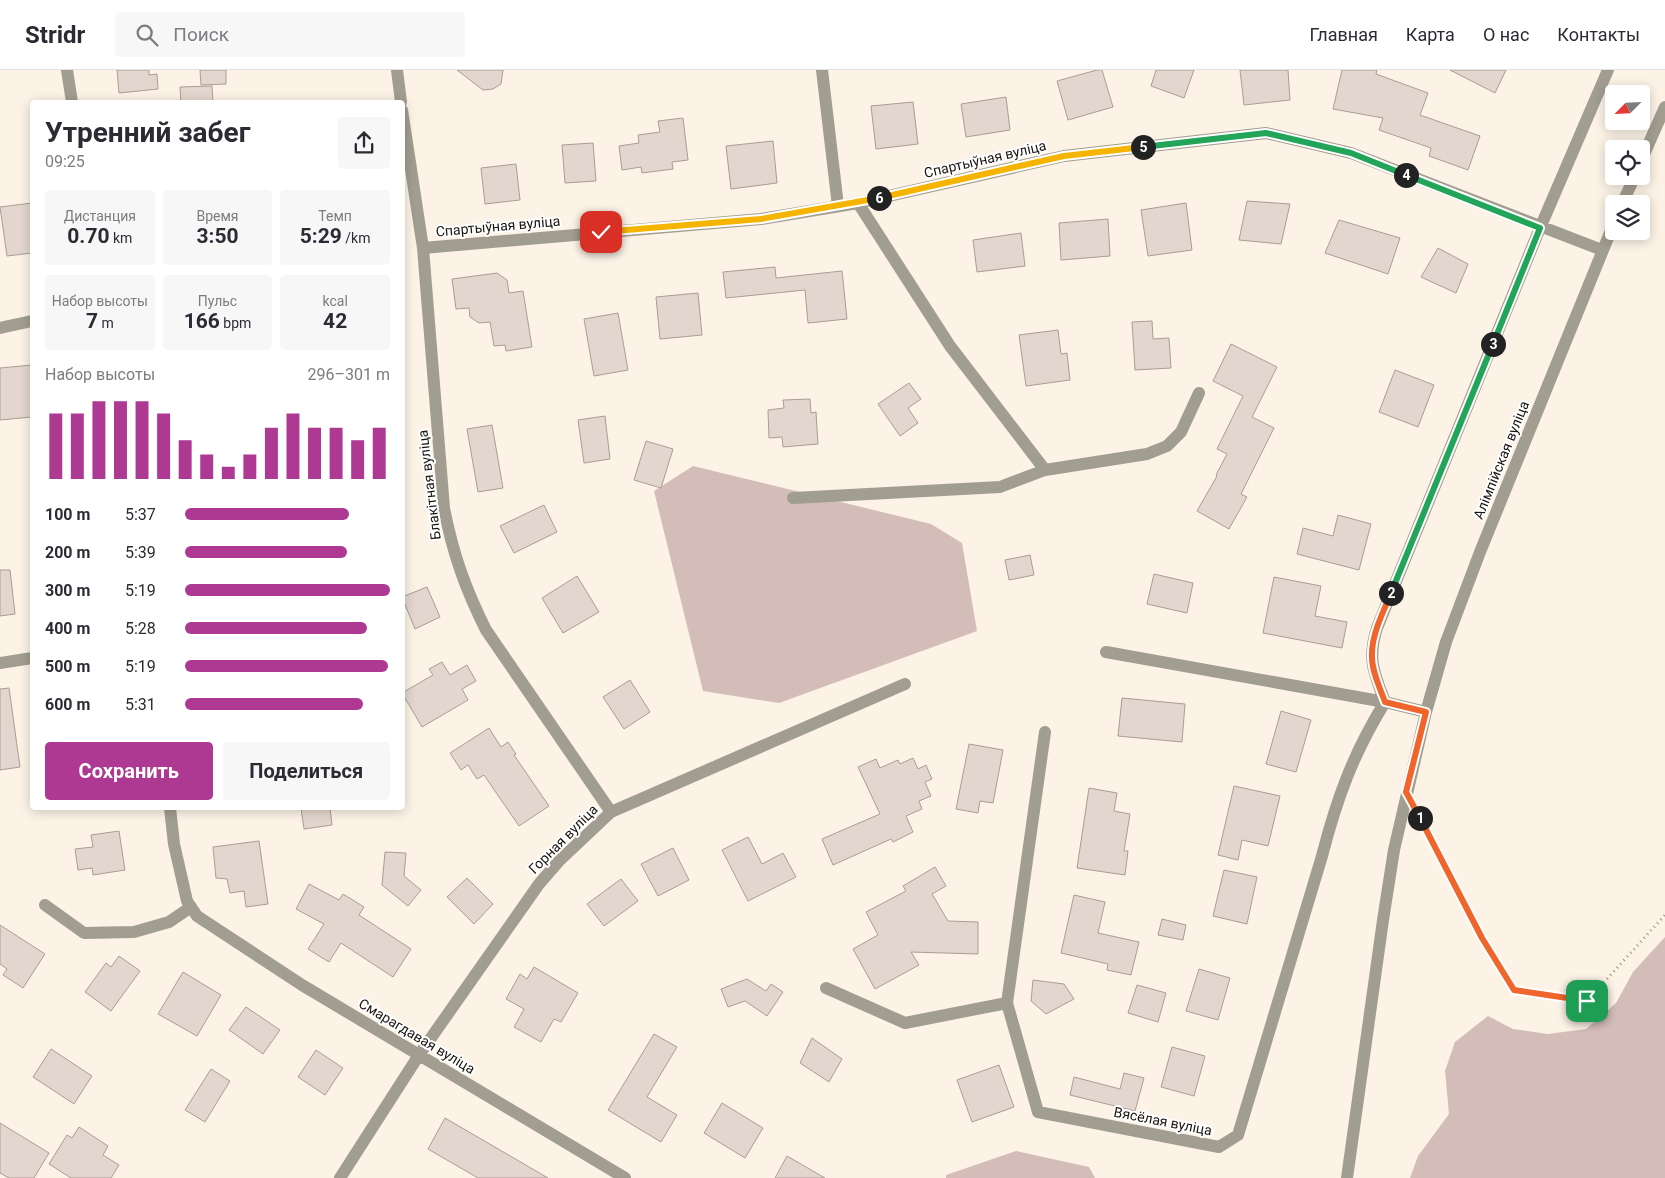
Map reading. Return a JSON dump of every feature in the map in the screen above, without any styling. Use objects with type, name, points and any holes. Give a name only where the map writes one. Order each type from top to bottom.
[{"type":"street","points":[[67,70],[72,100]]},
{"type":"street","points":[[397,70],[401,100]]},
{"type":"street","points":[[822,70],[838,206]]},
{"type":"street","points":[[1385,702],[1374,672],[1372,644],[1540,228],[1608,70]]},
{"type":"street","points":[[1650,141],[1665,107]]},
{"type":"street","name":"Блакітная вуліца","points":[[405,130],[423,248],[444,508],[450,542],[471,599],[486,630],[611,812]]},
{"type":"street","name":"Спартыўная вуліца","points":[[423,248],[761,219],[858,203],[1064,156],[1266,133],[1351,153],[1540,228],[1602,250]]},
{"type":"street","points":[[858,203],[950,346],[1045,470]]},
{"type":"street","name":"Алімпійская вуліца","points":[[1347,1178],[1394,850],[1426,712],[1446,642],[1480,552],[1606,240]]},
{"type":"street","points":[[0,328],[30,321]]},
{"type":"street","points":[[793,498],[1000,487],[1045,470],[1147,454],[1167,446],[1181,432],[1199,393]]},
{"type":"street","points":[[1106,652],[1385,702],[1426,712]]},
{"type":"street","points":[[0,663],[30,658]]},
{"type":"street","name":"Горная вуліца","points":[[340,1178],[419,1055],[539,884],[559,861],[611,812],[905,684]]},
{"type":"street","name":"Вясёлая вуліца","points":[[1045,732],[1007,1003],[1038,1112],[1219,1147],[1238,1135],[1322,856],[1334,810],[1358,749],[1385,702]]},
{"type":"street","points":[[44,905],[84,933],[134,932],[170,922],[194,911],[187,901],[174,844],[170,810]]},
{"type":"street","name":"Смарагдавая вуліца","points":[[194,911],[302,985],[625,1178]]},
{"type":"street","points":[[826,988],[905,1024],[1007,1003]]},
{"type":"path","points":[[1406,792],[1482,938],[1514,990],[1587,1001],[1665,915]]},
{"type":"shaded area","points":[[693,466],[931,524],[962,543],[977,631],[779,703],[703,691],[654,491]]},
{"type":"shaded area","points":[[1665,937],[1665,1178],[1410,1178],[1418,1156],[1449,1114],[1445,1071],[1455,1042],[1488,1016],[1513,1029],[1548,1034],[1586,1029],[1616,1003],[1633,972]]},
{"type":"shaded area","points":[[1016,1151],[1089,1167],[1095,1178],[946,1178],[946,1175]]},
{"type":"building","points":[[117,70],[149,70],[149,75],[157,74],[158,89],[119,93]]},
{"type":"building","points":[[200,70],[226,70],[226,84],[201,85]]},
{"type":"building","points":[[457,70],[503,70],[501,84],[493,89],[483,90]]},
{"type":"building","points":[[1102,70],[1113,107],[1068,120],[1057,81]]},
{"type":"building","points":[[1156,70],[1194,70],[1184,98],[1151,86]]},
{"type":"building","points":[[1240,70],[1288,70],[1290,100],[1244,105]]},
{"type":"building","points":[[1342,70],[1377,70],[1376,74],[1428,93],[1420,115],[1480,136],[1468,170],[1429,156],[1431,148],[1379,130],[1383,118],[1333,109]]},
{"type":"building","points":[[1450,70],[1506,70],[1495,93]]},
{"type":"building","points":[[212,86],[213,100],[181,100],[180,87]]},
{"type":"building","points":[[1006,97],[1010,130],[966,137],[961,104]]},
{"type":"building","points":[[913,102],[918,144],[876,149],[871,106]]},
{"type":"building","points":[[683,118],[688,160],[672,162],[673,169],[642,173],[641,167],[622,170],[619,146],[639,143],[638,135],[660,132],[658,121]]},
{"type":"building","points":[[773,141],[777,183],[731,189],[726,146]]},
{"type":"building","points":[[593,143],[596,181],[565,183],[562,145]]},
{"type":"building","points":[[516,164],[520,200],[485,204],[481,168]]},
{"type":"building","points":[[1247,201],[1290,204],[1281,244],[1239,240]]},
{"type":"building","points":[[30,203],[30,253],[7,256],[0,207]]},
{"type":"building","points":[[1186,203],[1192,250],[1148,256],[1141,210]]},
{"type":"building","points":[[1108,219],[1110,256],[1061,260],[1059,223]]},
{"type":"building","points":[[1339,220],[1400,238],[1388,274],[1325,253]]},
{"type":"building","points":[[1021,233],[1025,266],[977,272],[973,240]]},
{"type":"building","points":[[1438,248],[1468,264],[1456,293],[1421,277]]},
{"type":"building","points":[[775,267],[776,278],[842,271],[847,319],[808,323],[805,290],[726,298],[723,272]]},
{"type":"building","points":[[497,273],[507,280],[509,293],[523,291],[532,347],[506,351],[505,345],[494,346],[490,322],[479,323],[470,317],[469,308],[456,309],[452,279]]},
{"type":"building","points":[[698,293],[702,335],[660,339],[656,297]]},
{"type":"building","points":[[618,313],[628,370],[594,376],[584,319]]},
{"type":"building","points":[[1152,321],[1153,339],[1169,338],[1171,368],[1135,370],[1132,322]]},
{"type":"building","points":[[1058,330],[1061,354],[1067,353],[1070,380],[1026,386],[1019,335]]},
{"type":"building","points":[[1231,344],[1277,367],[1252,417],[1274,428],[1241,494],[1247,497],[1229,529],[1197,511],[1227,454],[1217,449],[1243,396],[1213,381]]},
{"type":"building","points":[[30,365],[30,417],[0,420],[0,368]]},
{"type":"building","points":[[1395,370],[1434,385],[1418,427],[1379,412]]},
{"type":"building","points":[[909,383],[921,399],[908,408],[918,423],[900,436],[878,404]]},
{"type":"building","points":[[810,399],[811,413],[816,412],[818,444],[783,447],[782,437],[769,438],[768,410],[784,408],[783,400]]},
{"type":"building","points":[[605,416],[610,459],[584,463],[578,420]]},
{"type":"building","points":[[492,425],[503,488],[478,492],[467,429]]},
{"type":"building","points":[[646,441],[673,449],[661,488],[634,480]]},
{"type":"building","points":[[544,505],[557,532],[514,553],[500,526]]},
{"type":"building","points":[[1338,515],[1371,524],[1359,570],[1297,554],[1303,528],[1333,536]]},
{"type":"building","points":[[1030,555],[1034,575],[1009,580],[1005,560]]},
{"type":"building","points":[[0,570],[10,570],[15,614],[0,616]]},
{"type":"building","points":[[1154,574],[1193,583],[1187,613],[1147,604]]},
{"type":"building","points":[[577,576],[599,612],[563,633],[542,598]]},
{"type":"building","points":[[1274,577],[1321,586],[1315,616],[1347,622],[1342,648],[1263,633]]},
{"type":"building","points":[[427,587],[440,617],[415,629],[405,604],[405,596]]},
{"type":"building","points":[[442,662],[450,675],[467,665],[476,681],[462,689],[468,700],[422,727],[405,698],[405,691],[433,675],[429,669]]},
{"type":"building","points":[[630,680],[650,712],[624,729],[603,697]]},
{"type":"building","points":[[9,688],[20,767],[0,770],[0,689]]},
{"type":"building","points":[[1122,698],[1185,704],[1182,742],[1118,736]]},
{"type":"building","points":[[1281,711],[1311,720],[1296,772],[1266,764]]},
{"type":"building","points":[[489,728],[501,747],[508,742],[516,754],[514,755],[549,806],[519,826],[484,775],[477,779],[468,765],[461,770],[450,753]]},
{"type":"building","points":[[969,744],[1003,750],[993,803],[980,801],[978,813],[956,809]]},
{"type":"building","points":[[913,758],[918,769],[926,765],[932,779],[925,782],[931,796],[919,801],[922,809],[906,816],[913,832],[893,842],[891,839],[833,865],[822,839],[880,814],[858,767],[876,759],[880,768],[898,760],[900,764]]},
{"type":"building","points":[[1234,786],[1280,796],[1268,846],[1242,840],[1238,860],[1218,855]]},
{"type":"building","points":[[1089,788],[1117,793],[1114,811],[1130,814],[1124,851],[1128,851],[1125,875],[1077,868]]},
{"type":"building","points":[[301,810],[330,810],[332,825],[304,829]]},
{"type":"building","points":[[119,831],[125,870],[93,875],[92,868],[78,870],[75,849],[93,847],[91,835]]},
{"type":"building","points":[[748,837],[762,864],[783,853],[796,877],[748,901],[722,850]]},
{"type":"building","points":[[259,841],[268,904],[246,907],[244,891],[230,893],[227,879],[216,878],[213,847]]},
{"type":"building","points":[[673,848],[689,880],[658,896],[641,864]]},
{"type":"building","points":[[385,852],[406,853],[404,876],[421,890],[408,906],[382,885]]},
{"type":"building","points":[[935,867],[946,886],[932,894],[948,921],[978,922],[978,954],[911,952],[919,965],[875,989],[853,949],[878,935],[866,912],[906,891],[903,886]]},
{"type":"building","points":[[1224,870],[1257,877],[1247,924],[1213,916]]},
{"type":"building","points":[[467,878],[493,904],[474,924],[447,897]]},
{"type":"building","points":[[621,879],[638,901],[604,926],[587,904]]},
{"type":"building","points":[[309,884],[339,900],[343,894],[364,907],[359,915],[411,949],[393,977],[341,943],[329,962],[308,949],[324,924],[296,909]]},
{"type":"building","points":[[1074,895],[1105,902],[1098,933],[1139,942],[1131,975],[1107,970],[1108,964],[1061,953]]},
{"type":"building","points":[[1162,919],[1186,925],[1183,940],[1158,935]]},
{"type":"building","points":[[0,925],[45,954],[23,988],[3,975],[7,969],[0,964]]},
{"type":"building","points":[[119,956],[140,971],[111,1011],[85,992],[106,963],[111,967]]},
{"type":"building","points":[[534,967],[578,993],[561,1022],[554,1019],[541,1042],[514,1027],[524,1009],[506,999],[520,974],[527,979]]},
{"type":"building","points":[[1199,969],[1230,978],[1218,1020],[1186,1011]]},
{"type":"building","points":[[183,972],[221,995],[197,1036],[158,1014]]},
{"type":"building","points":[[747,979],[766,991],[771,984],[783,992],[767,1016],[745,1001],[728,1007],[721,989]]},
{"type":"building","points":[[1033,980],[1064,984],[1074,999],[1046,1014],[1031,1001]]},
{"type":"building","points":[[1137,985],[1166,993],[1158,1022],[1128,1013]]},
{"type":"building","points":[[246,1007],[280,1030],[263,1054],[229,1030]]},
{"type":"building","points":[[654,1034],[677,1047],[647,1097],[677,1115],[661,1142],[608,1110]]},
{"type":"building","points":[[812,1038],[842,1059],[829,1082],[800,1063]]},
{"type":"building","points":[[1172,1047],[1205,1056],[1194,1096],[1161,1087]]},
{"type":"building","points":[[51,1049],[92,1076],[74,1104],[33,1077]]},
{"type":"building","points":[[316,1050],[343,1068],[325,1095],[298,1077]]},
{"type":"building","points":[[999,1065],[1014,1107],[972,1122],[957,1080]]},
{"type":"building","points":[[211,1069],[230,1081],[205,1122],[185,1110]]},
{"type":"building","points":[[1124,1073],[1144,1078],[1135,1111],[1070,1095],[1074,1077],[1120,1089]]},
{"type":"building","points":[[722,1103],[763,1128],[745,1158],[704,1133]]},
{"type":"building","points":[[445,1118],[548,1178],[478,1178],[428,1149]]},
{"type":"building","points":[[0,1123],[49,1153],[34,1178],[9,1178],[0,1173]]},
{"type":"building","points":[[79,1127],[108,1146],[103,1155],[119,1165],[111,1178],[71,1178],[49,1164],[67,1135],[72,1138]]},
{"type":"building","points":[[787,1156],[825,1178],[775,1178]]},
{"type":"route","points":[[601,232],[761,219],[858,203],[1064,156],[1266,133],[1351,153],[1540,228],[1378,628],[1372,644],[1372,658],[1374,672],[1385,702],[1426,712],[1406,792],[1482,938],[1514,990],[1587,1001]]}]
